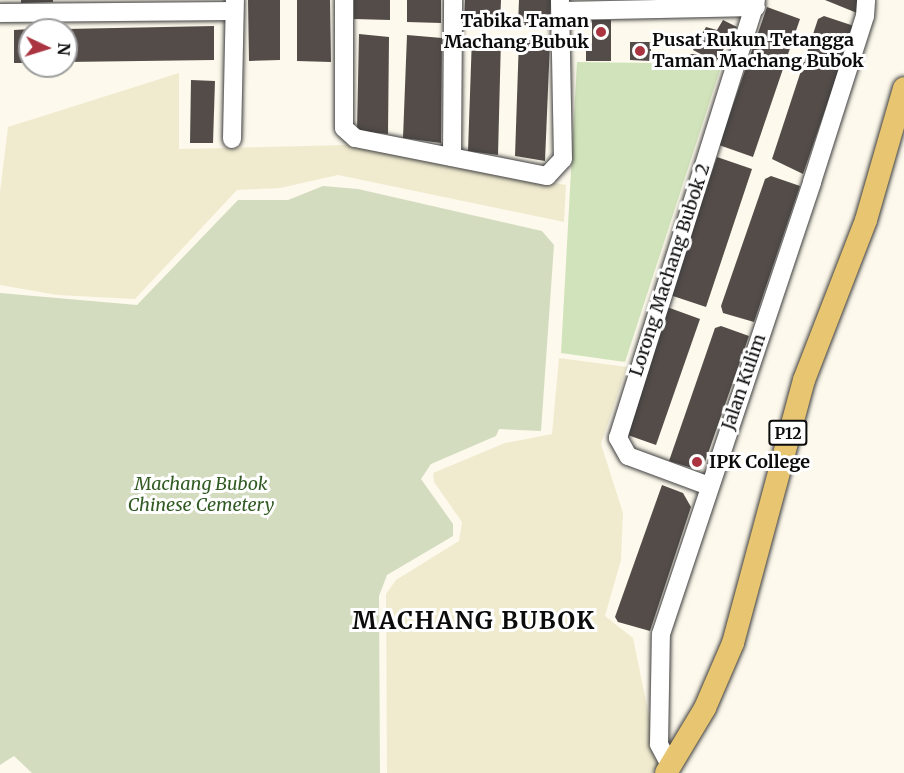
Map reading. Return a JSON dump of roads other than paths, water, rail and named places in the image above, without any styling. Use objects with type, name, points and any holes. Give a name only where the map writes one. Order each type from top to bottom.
[{"type":"main road","name":"Jalan Kulim","points":[[669,770],[705,708],[733,643],[804,380],[866,220],[904,88]]},
{"type":"street","points":[[344,0],[344,128],[355,138],[547,176],[563,159],[560,5],[756,3]]},
{"type":"street","points":[[452,157],[453,0]]},
{"type":"street","name":"Jalan Kulim","points":[[669,770],[658,734],[661,634],[816,171],[865,16],[866,0]]},
{"type":"street","name":"Lorong Machang Bubok 2","points":[[709,486],[628,456],[618,438],[756,3]]},
{"type":"street","points":[[0,13],[234,6],[232,139]]},
{"type":"place","name":"Tabika Taman Machang Bubuk","points":[[601,32]]},
{"type":"place","name":"Pusat Rukun Tetangga Taman Machang Bubok","points":[[640,51]]},
{"type":"place","name":"IPK College","points":[[697,462]]},
{"type":"district","name":"MACHANG BUBOK","points":[[474,621]]},
{"type":"park label","name":"Machang Bubok Chinese Cemetery","points":[[201,495]]}]
